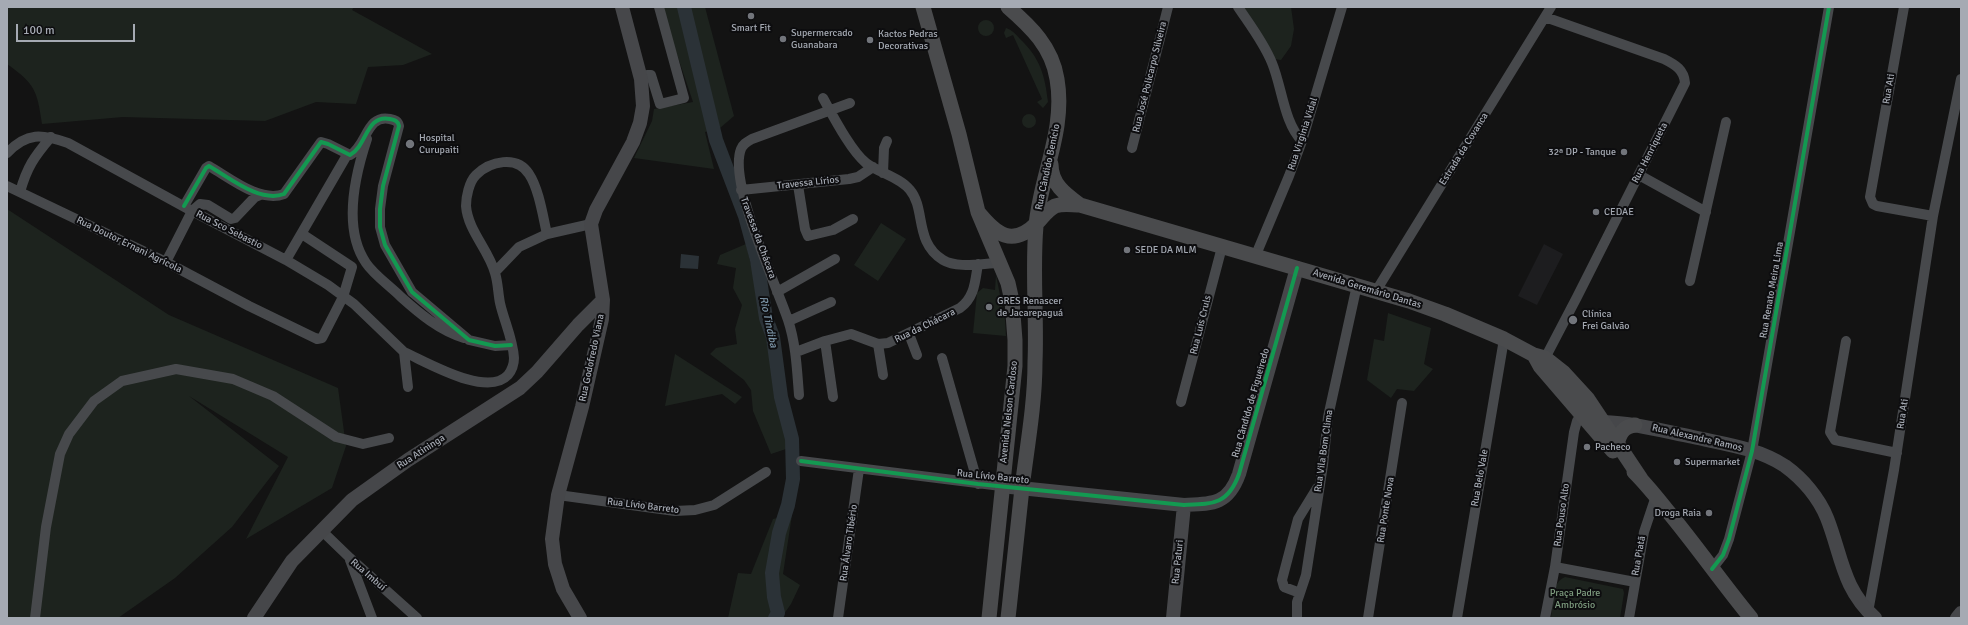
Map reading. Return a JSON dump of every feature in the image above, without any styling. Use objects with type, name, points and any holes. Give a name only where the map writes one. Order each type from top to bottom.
[{"type":"main road","points":[[923,7],[960,134],[978,212]]},
{"type":"main road","name":"Rua Cândido Benício","points":[[1008,7],[1036,32],[1053,61],[1057,78],[1059,94],[1057,124],[1052,155],[1036,224]]},
{"type":"main road","name":"Avenida Geremário Dantas","points":[[1052,155],[1051,167],[1056,184],[1063,193],[1080,205]]},
{"type":"main road","name":"Avenida Geremário Dantas","points":[[978,212],[994,230],[1008,236],[1019,235],[1036,224],[1055,206],[1064,204],[1080,205],[1222,248],[1357,285],[1445,314],[1504,339],[1564,373],[1587,398],[1641,479]]},
{"type":"main road","name":"Avenida Nelson Cardoso","points":[[978,212],[1008,283],[1012,301],[1015,340],[1015,366],[1001,486],[989,618]]},
{"type":"main road","points":[[1008,618],[1029,438],[1036,362],[1034,290],[1036,224]]},
{"type":"main road","name":"Avenida Geremário Dantas","points":[[1540,359],[1582,415],[1656,496],[1751,618]]},
{"type":"main road","points":[[1582,415],[1603,422]]},
{"type":"main road","points":[[1617,444],[1624,428],[1635,424]]},
{"type":"street","points":[[495,272],[519,248],[547,234],[591,224],[596,210],[633,142],[640,123],[642,106],[641,79],[622,7]]},
{"type":"street","points":[[641,79],[647,75],[651,75],[660,104],[684,98],[659,7]]},
{"type":"street","name":"Rua José Policarpo Silveira","points":[[1132,148],[1168,7]]},
{"type":"street","points":[[1238,7],[1266,50],[1275,72],[1291,125],[1302,141]]},
{"type":"street","name":"Rua Virginia Vidal","points":[[1255,257],[1302,141],[1342,7]]},
{"type":"street","name":"Estrada da Covanca","points":[[1376,291],[1551,7]]},
{"type":"street","name":"Rua Renato Meira Lima","points":[[1712,569],[1723,555],[1729,539],[1752,451],[1829,7]]},
{"type":"street","name":"Rua Ati","points":[[1904,7],[1870,197],[1873,204],[1877,206],[1933,216]]},
{"type":"street","name":"Rua Henriqueta","points":[[1540,359],[1639,175],[1685,84],[1684,75],[1681,69],[1664,59],[1545,17]]},
{"type":"street","name":"Rua Ati","points":[[1871,615],[1933,216],[1961,79]]},
{"type":"street","points":[[823,98],[861,158],[910,190],[914,196],[922,233],[935,253],[949,263],[1000,263]]},
{"type":"street","name":"Travessa da Chácara","points":[[799,395],[796,352],[788,321],[741,190],[740,150],[747,142],[850,103]]},
{"type":"street","points":[[286,260],[347,155],[356,150],[372,124],[379,118],[396,121],[399,126],[383,186],[380,209],[380,227],[385,245],[412,292],[469,340]]},
{"type":"street","points":[[1690,281],[1726,122]]},
{"type":"street","points":[[372,124],[358,168],[353,197],[355,240],[358,250],[367,264],[414,309],[449,333],[469,340],[495,346],[511,345],[500,302],[495,272],[473,228],[466,207],[468,191],[476,176],[490,165],[505,161],[519,165],[529,173],[535,188],[547,234]]},
{"type":"street","points":[[20,192],[32,160],[51,137]]},
{"type":"street","name":"Rua Sco Sebastio","points":[[7,153],[24,138],[51,137],[68,143],[286,260],[354,304],[404,352],[456,376],[482,383],[496,382],[505,377],[512,369],[514,359],[511,345]]},
{"type":"street","points":[[883,173],[884,148],[887,141]]},
{"type":"street","points":[[166,262],[207,167],[260,195],[276,197],[284,194],[321,142],[328,144],[347,155]]},
{"type":"street","name":"Travessa Lírios","points":[[741,190],[849,179],[858,177],[873,167]]},
{"type":"street","points":[[1639,175],[1706,212]]},
{"type":"street","points":[[798,185],[804,228],[808,236],[833,230],[853,219]]},
{"type":"street","name":"Rua Doutor Ernani Agrícola","points":[[7,186],[166,262],[249,306],[317,339],[322,338],[324,335],[343,297]]},
{"type":"street","points":[[188,208],[204,203],[231,219],[235,218],[255,197],[260,195]]},
{"type":"street","name":"Rua Godofredo Viana","points":[[580,618],[563,590],[555,564],[552,539],[558,495],[582,407],[602,319],[603,300],[591,224]]},
{"type":"street","points":[[302,234],[351,264],[352,269],[343,297]]},
{"type":"street","name":"Rua Luís Cruls","points":[[1181,402],[1222,248]]},
{"type":"street","points":[[777,292],[835,259]]},
{"type":"street","name":"Rua da Chácara","points":[[878,344],[888,343],[909,334],[967,303],[972,296],[978,264]]},
{"type":"street","name":"Rua Cândido de Figueiredo","points":[[1184,506],[1220,502],[1227,496],[1235,485],[1297,268]]},
{"type":"street","name":"Rua Vila Bom Clima","points":[[1297,618],[1297,602],[1306,575],[1330,406],[1357,285]]},
{"type":"street","name":"Rua Atininga","points":[[254,618],[292,561],[352,500],[408,460],[520,388],[537,372],[578,325],[603,300]]},
{"type":"street","points":[[788,321],[831,302]]},
{"type":"street","points":[[796,352],[825,341],[851,334],[878,344],[883,375]]},
{"type":"street","points":[[909,334],[917,355]]},
{"type":"street","name":"Rua Belo Vale","points":[[1457,618],[1504,339]]},
{"type":"street","points":[[825,341],[833,397]]},
{"type":"street","points":[[1846,341],[1830,432],[1832,437],[1836,440],[1897,453]]},
{"type":"street","points":[[404,352],[408,387]]},
{"type":"street","name":"Rua Lívio Barreto","points":[[942,358],[978,484]]},
{"type":"street","points":[[35,618],[46,527],[60,454],[69,434],[94,401],[122,381],[176,369],[233,379],[273,396],[336,437],[363,444],[389,438]]},
{"type":"street","points":[[1587,398],[1618,422]]},
{"type":"street","name":"Rua Ponte Nova","points":[[1368,618],[1402,403]]},
{"type":"street","name":"Rua Pouso Alto","points":[[1546,618],[1555,567],[1574,432],[1577,421],[1582,415]]},
{"type":"street","name":"Rua Alexandre Ramos","points":[[1603,422],[1635,424],[1752,451],[1785,466],[1797,476],[1818,499],[1834,538],[1851,589],[1871,615]]},
{"type":"street","name":"Rua Lívio Barreto","points":[[801,461],[978,484],[1184,506]]},
{"type":"street","name":"Rua Álvaro Tibério","points":[[838,618],[859,469]]},
{"type":"street","name":"Rua Lívio Barreto","points":[[558,495],[674,511],[695,510],[714,505],[766,472]]},
{"type":"street","points":[[1300,593],[1284,587],[1282,580],[1298,519],[1319,486]]},
{"type":"street","name":"Rua Piatã","points":[[1629,618],[1647,520],[1656,496]]},
{"type":"street","name":"Rua Paturi","points":[[1173,618],[1184,506]]},
{"type":"street","name":"Rua Imbuí","points":[[321,530],[417,618]]},
{"type":"street","points":[[350,558],[372,618]]},
{"type":"street","points":[[1555,567],[1635,582]]},
{"type":"street","points":[[1010,593],[1017,618]]},
{"type":"street","points":[[1957,618],[1961,613]]},
{"type":"shaded area","points":[[1544,244],[1563,254],[1537,305],[1518,296]]},
{"type":"shaded area","points":[[681,254],[699,256],[698,269],[680,268]]},
{"type":"green space","points":[[7,7],[354,7],[352,10],[432,54],[403,65],[368,67],[356,104],[316,102],[265,121],[123,117],[42,124],[36,95],[33,89],[24,77],[7,64]]},
{"type":"green space","points":[[661,7],[705,7],[734,116],[720,128],[705,132],[714,169],[634,158],[652,121],[654,109],[693,102]]},
{"type":"green space","points":[[1242,7],[1291,7],[1294,29],[1291,46],[1281,60],[1274,59]]},
{"type":"green space","points":[[986,20],[993,25],[994,28],[989,35],[986,36],[979,31],[978,28],[983,21]]},
{"type":"green space","points":[[1006,28],[1014,32],[1037,60],[1043,75],[1048,102],[1043,108],[1037,102],[1042,99],[1013,35],[1006,38],[1004,33]]},
{"type":"green space","points":[[1026,114],[1032,114],[1036,118],[1036,124],[1032,128],[1026,128],[1022,124],[1022,118]]},
{"type":"green space","points":[[7,209],[169,315],[338,388],[346,446],[332,488],[246,539],[288,457],[189,396],[279,466],[232,527],[175,578],[118,618],[7,618]]},
{"type":"green space","points":[[881,223],[906,239],[878,281],[854,265]]},
{"type":"green space","points":[[746,244],[776,365],[778,399],[789,436],[789,448],[771,454],[753,411],[751,390],[744,380],[710,354],[716,348],[737,344],[735,329],[742,305],[733,288],[736,268],[717,264],[720,255]]},
{"type":"green space","name":"GRES Renascer de Jacarepaguá","points":[[996,275],[1005,320],[1006,336],[973,333],[977,293],[983,288],[995,290]]},
{"type":"green space","points":[[1388,313],[1431,328],[1424,364],[1433,369],[1414,391],[1397,389],[1391,398],[1367,380],[1374,339],[1384,341]]},
{"type":"green space","points":[[675,354],[742,397],[735,404],[722,394],[665,406]]},
{"type":"green space","points":[[792,515],[783,574],[800,585],[791,604],[781,618],[728,618],[738,573],[751,574],[773,519]]},
{"type":"green space","name":"Praça Padre Ambrósio","points":[[1565,577],[1623,589],[1624,593],[1620,618],[1551,618],[1555,589],[1560,580]]},
{"type":"waterway","name":"Rio Tindiba","points":[[684,7],[716,140],[745,216],[757,260],[766,318],[773,337],[781,397],[792,439],[793,479],[788,505],[779,533],[772,573],[774,597],[778,613],[775,618]]},
{"type":"cycle path","points":[[1712,569],[1723,555],[1729,539],[1752,451],[1829,7]]},
{"type":"cycle path","points":[[184,206],[206,168],[209,166],[236,183],[255,192],[275,196],[284,194],[321,142],[350,155],[356,151],[367,132],[376,121],[382,119],[395,120],[399,126],[383,186],[380,209],[380,227],[385,245],[412,292],[469,340],[495,346],[511,345]]},
{"type":"cycle path","points":[[801,461],[978,484],[1184,505],[1203,504],[1218,501],[1230,492],[1239,474],[1297,268]]},
{"type":"place","name":"Smart Fit","points":[[751,16]]},
{"type":"place","name":"Supermercado Guanabara","points":[[783,39]]},
{"type":"place","name":"Kactos Pedras Decorativas","points":[[870,40]]},
{"type":"place","name":"Hospital Curupaiti","points":[[410,144]]},
{"type":"place","name":"32ª DP - Tanque","points":[[1624,152]]},
{"type":"place","name":"CEDAE","points":[[1596,212]]},
{"type":"place","name":"SEDE DA MLM","points":[[1127,250]]},
{"type":"place","name":"GRES Renascer de Jacarepaguá","points":[[989,307]]},
{"type":"place","name":"Clínica Frei Galvão","points":[[1573,320]]},
{"type":"place","name":"Pacheco","points":[[1587,447]]},
{"type":"place","name":"Supermarket","points":[[1677,462]]},
{"type":"place","name":"Droga Raia","points":[[1709,513]]}]
